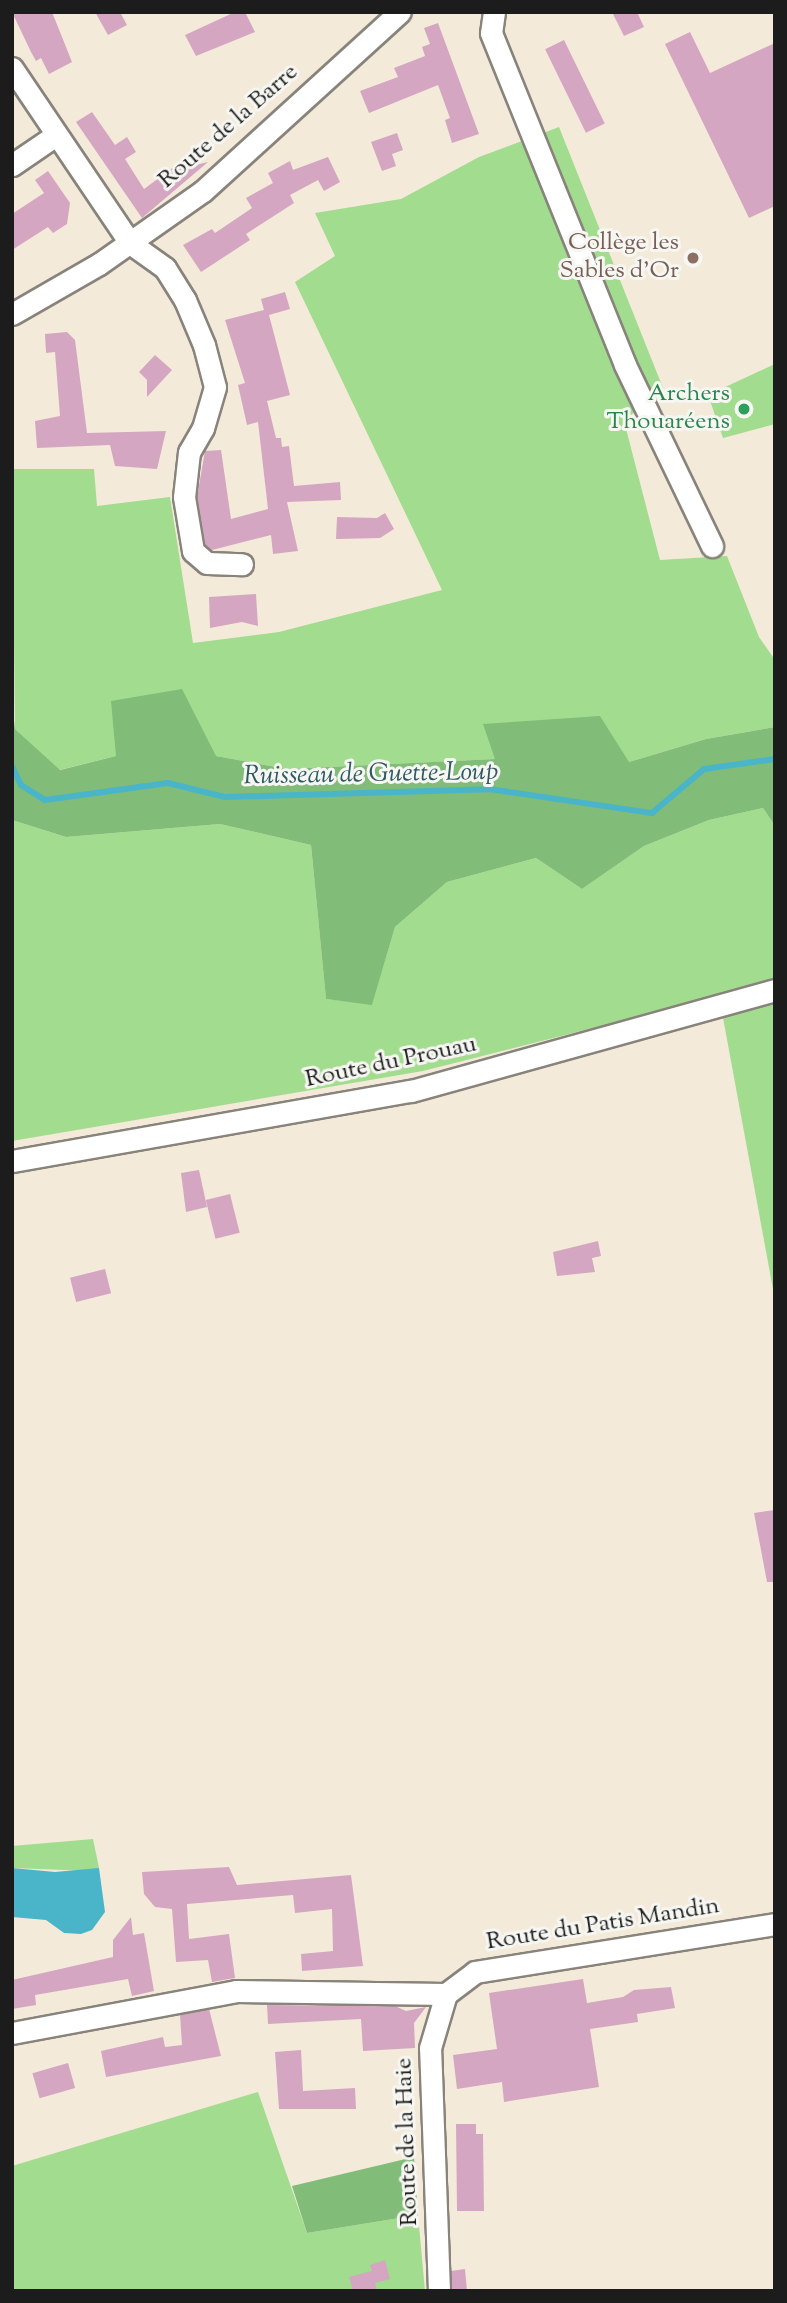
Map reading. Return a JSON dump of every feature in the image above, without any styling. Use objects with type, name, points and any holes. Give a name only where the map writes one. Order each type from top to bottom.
[{"type":"street","name":"Route de la Barre","points":[[12,314],[130,243],[203,191],[400,12]]},
{"type":"street","points":[[494,12],[491,33],[625,365],[712,546]]},
{"type":"street","points":[[12,68],[130,243],[165,268],[185,300],[204,345],[215,387],[203,428],[188,452],[184,497],[193,551],[207,563],[242,564]]},
{"type":"street","points":[[12,165],[56,135]]},
{"type":"street","name":"Route du Prouau","points":[[12,1161],[411,1091],[775,990]]},
{"type":"street","name":"Route du Patis Mandin","points":[[446,1994],[475,1972],[775,1924]]},
{"type":"street","points":[[12,2034],[236,1991],[446,1994]]},
{"type":"street","name":"Route de la Haie","points":[[439,2291],[430,2048],[446,1994]]},
{"type":"green space","points":[[559,127],[663,388],[624,421],[660,560],[727,556],[759,637],[775,660],[775,727],[706,739],[629,762],[484,724],[496,759],[287,769],[216,756],[116,756],[59,770],[15,729],[12,469],[94,469],[97,506],[170,497],[193,643],[279,632],[442,590],[295,282],[335,256],[315,213],[401,199],[479,157]]},
{"type":"green space","name":"Archers Thouaréens","points":[[775,364],[775,424],[723,438],[708,395]]},
{"type":"green space","points":[[182,689],[216,756],[287,769],[495,759],[483,724],[600,716],[629,762],[706,739],[775,727],[775,826],[763,808],[709,820],[644,846],[582,889],[536,858],[447,882],[395,927],[372,1005],[326,999],[311,845],[220,824],[66,837],[12,820],[12,702],[15,729],[60,770],[116,756],[111,701]]},
{"type":"green space","points":[[763,808],[775,826],[775,1300],[719,996],[423,1071],[12,1141],[12,820],[66,837],[220,824],[311,845],[326,999],[372,1004],[395,927],[447,882],[536,858],[582,889],[644,846],[709,820]]},
{"type":"green space","points":[[93,1839],[99,1868],[91,1871],[12,1868],[12,1846]]},
{"type":"green space","points":[[258,2092],[307,2233],[418,2215],[425,2291],[12,2291],[12,2166]]},
{"type":"green space","points":[[414,2157],[418,2215],[307,2233],[292,2186]]},
{"type":"water","points":[[12,1868],[55,1872],[99,1868],[105,1912],[92,1930],[81,1934],[64,1933],[46,1920],[12,1917]]},
{"type":"building","points":[[12,12],[52,12],[72,62],[49,74],[41,58],[36,61]]},
{"type":"building","points":[[95,12],[120,12],[127,25],[108,35]]},
{"type":"building","points":[[235,12],[245,12],[255,32],[196,56],[185,35]]},
{"type":"building","points":[[612,12],[637,12],[644,27],[624,36]]},
{"type":"building","points":[[438,23],[479,134],[452,143],[445,120],[450,118],[438,85],[369,113],[360,91],[398,77],[394,68],[425,56],[422,47],[430,44],[424,28]]},
{"type":"building","points":[[690,32],[710,73],[775,43],[775,206],[749,218],[665,44]]},
{"type":"building","points":[[564,40],[605,124],[586,133],[545,49]]},
{"type":"building","points":[[92,112],[115,145],[127,137],[136,152],[125,159],[144,189],[179,163],[183,168],[208,162],[142,218],[76,122]]},
{"type":"building","points":[[397,133],[403,150],[392,154],[396,166],[382,171],[371,142]]},
{"type":"building","points":[[328,157],[340,182],[324,191],[318,180],[290,195],[294,203],[246,234],[250,240],[201,272],[183,245],[212,229],[215,233],[252,208],[246,198],[273,183],[268,173],[290,161],[293,170]]},
{"type":"building","points":[[48,171],[70,203],[67,224],[53,233],[48,227],[12,250],[12,214],[44,193],[35,180]]},
{"type":"building","points":[[285,292],[290,309],[269,315],[290,395],[267,401],[276,438],[281,438],[282,447],[289,446],[294,486],[340,482],[341,500],[287,502],[298,551],[273,554],[271,535],[212,550],[205,544],[197,497],[205,451],[221,450],[231,519],[268,509],[258,422],[247,425],[238,385],[245,383],[225,320],[264,310],[261,299]]},
{"type":"building","points":[[67,332],[75,340],[87,433],[166,431],[157,469],[115,466],[110,445],[37,448],[35,421],[60,416],[55,352],[46,353],[45,334]]},
{"type":"building","points":[[155,355],[172,370],[147,397],[147,380],[139,372]]},
{"type":"building","points":[[385,513],[394,529],[380,538],[336,539],[337,517],[377,518]]},
{"type":"building","points":[[256,594],[258,626],[242,622],[210,628],[209,597]]},
{"type":"building","points":[[199,1170],[207,1207],[186,1212],[181,1173]]},
{"type":"building","points":[[230,1194],[240,1233],[215,1239],[206,1200]]},
{"type":"building","points":[[598,1241],[601,1256],[592,1258],[595,1272],[557,1276],[553,1252]]},
{"type":"building","points":[[105,1269],[111,1293],[76,1302],[70,1278]]},
{"type":"building","points":[[775,1510],[775,1582],[767,1582],[754,1513]]},
{"type":"building","points":[[229,1867],[237,1885],[351,1875],[363,1966],[302,1971],[301,1954],[333,1951],[332,1909],[295,1913],[293,1895],[187,1904],[189,1939],[229,1934],[235,1978],[212,1982],[208,1960],[176,1962],[172,1909],[155,1907],[144,1894],[142,1872]]},
{"type":"building","points":[[131,1917],[133,1935],[144,1933],[154,1991],[132,1996],[128,1979],[35,1995],[36,2005],[12,2009],[12,1980],[113,1957],[113,1940]]},
{"type":"building","points":[[583,1979],[587,2003],[623,1997],[634,1990],[671,1987],[675,2008],[637,2014],[638,2022],[590,2029],[599,2087],[504,2102],[502,2082],[457,2089],[453,2055],[497,2049],[489,1993]]},
{"type":"building","points":[[267,2005],[395,2006],[406,2011],[426,2007],[414,2023],[415,2048],[363,2051],[361,2019],[268,2024]]},
{"type":"building","points":[[209,2009],[221,2056],[106,2077],[101,2051],[163,2037],[165,2047],[182,2045],[180,2015]]},
{"type":"building","points":[[301,2050],[303,2091],[355,2088],[356,2109],[279,2109],[275,2052]]},
{"type":"building","points":[[68,2063],[75,2088],[40,2098],[32,2073]]},
{"type":"building","points":[[456,2124],[476,2124],[476,2134],[483,2134],[484,2211],[457,2211]]},
{"type":"building","points":[[385,2260],[390,2279],[375,2283],[377,2291],[353,2291],[349,2277],[372,2271],[370,2265]]},
{"type":"building","points":[[465,2269],[467,2291],[452,2291],[451,2271]]},
{"type":"waterway","name":"Ruisseau de Guette-Loup","points":[[12,766],[21,785],[45,800],[168,783],[225,797],[489,789],[652,813],[704,769],[775,759]]},
{"type":"place","name":"Collège les Sables d'Or","points":[[693,258]]},
{"type":"place","name":"Archers Thouaréens","points":[[744,409]]}]
